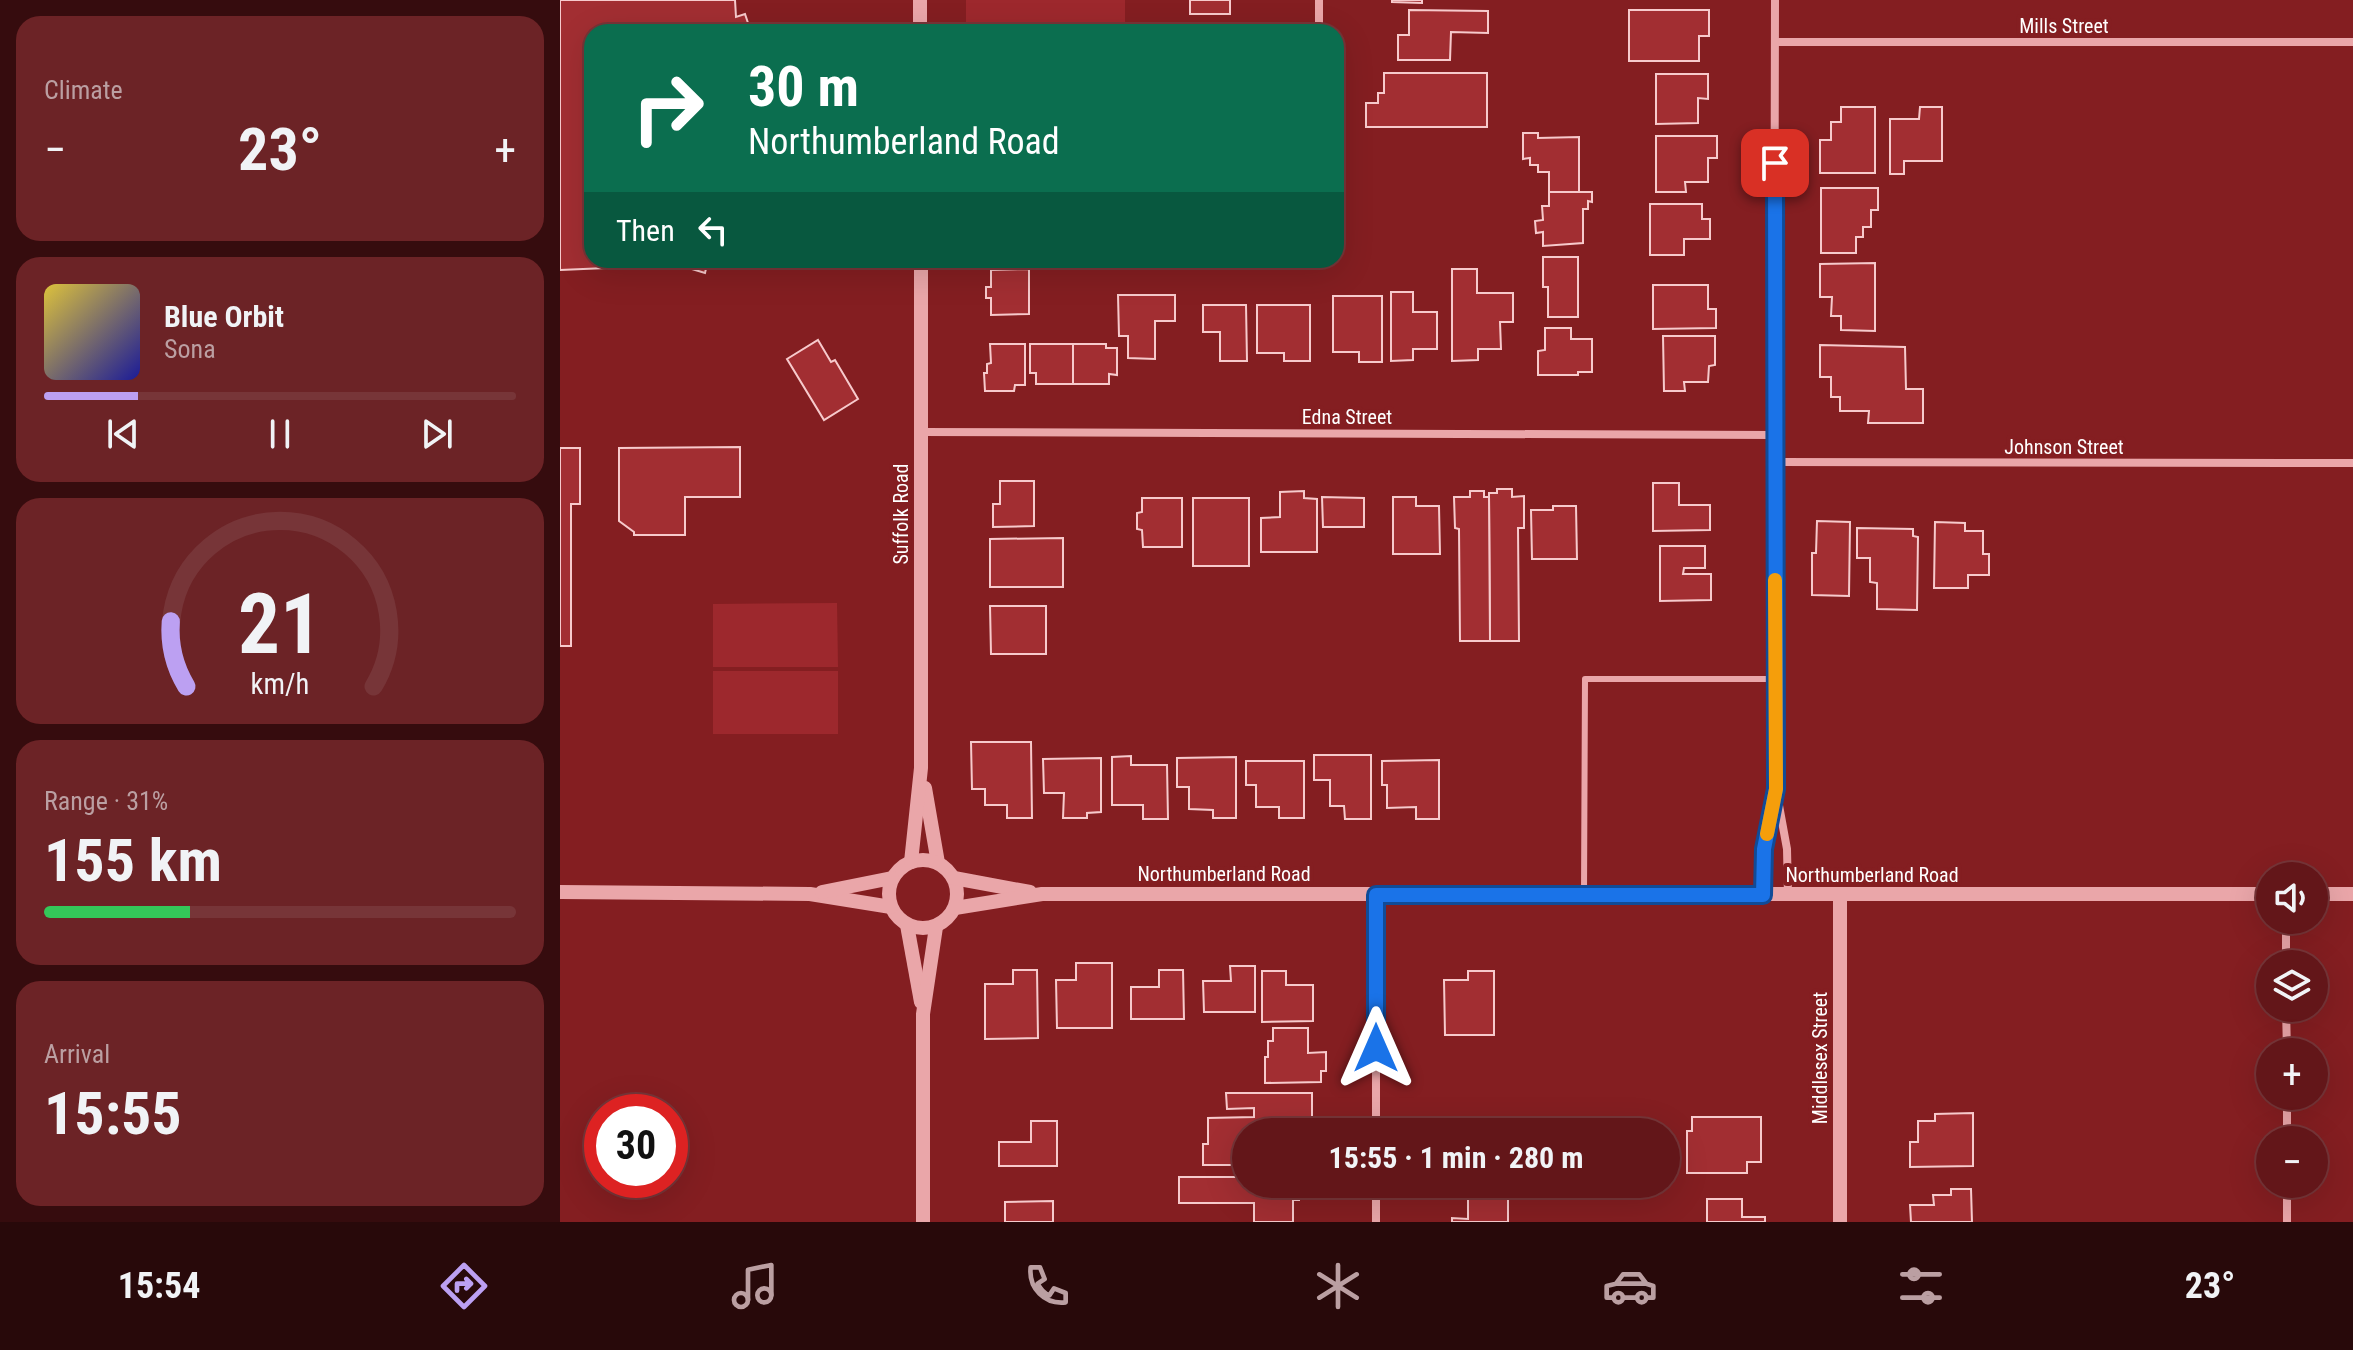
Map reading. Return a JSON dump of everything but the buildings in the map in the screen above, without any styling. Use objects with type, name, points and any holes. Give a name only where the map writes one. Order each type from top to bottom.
[{"type":"street","points":[[920,0],[920,24]]},
{"type":"street","points":[[1319,0],[1319,24]]},
{"type":"street","points":[[1775,0],[1776,789],[1787,849],[1788,895]]},
{"type":"street","name":"Mills Street","points":[[1775,42],[2353,42]]},
{"type":"street","name":"Suffolk Road","points":[[911,862],[921,768],[921,268]]},
{"type":"street","name":"Edna Street","points":[[921,432],[1774,435]]},
{"type":"street","name":"Johnson Street","points":[[1774,462],[2353,463]]},
{"type":"street","name":"Suffolk Road","points":[[921,768],[938,863]]},
{"type":"street","points":[[1763,895],[1764,849],[1776,789]]},
{"type":"street","points":[[911,862],[938,863],[954,878],[957,887],[955,908],[936,927],[926,929],[907,925],[900,921],[891,907],[888,897],[892,878],[911,862]]},
{"type":"street","points":[[810,894],[892,878]]},
{"type":"street","name":"Northumberland Road","points":[[954,878],[1042,894]]},
{"type":"street","points":[[560,892],[810,894],[891,907]]},
{"type":"street","name":"Northumberland Road","points":[[955,908],[1042,894],[2256,894]]},
{"type":"street","points":[[2328,894],[2353,894]]},
{"type":"street","points":[[1376,895],[1376,1118]]},
{"type":"street","name":"Middlesex Street","points":[[1840,895],[1840,1222]]},
{"type":"street","points":[[907,925],[923,1014]]},
{"type":"street","points":[[923,1222],[923,1014],[936,927]]},
{"type":"street","points":[[1376,1198],[1376,1222]]},
{"type":"street","points":[[2287,1198],[2287,1222]]},
{"type":"lane","points":[[1584,895],[1585,679],[1775,679]]},
{"type":"shaded area","points":[[966,0],[1125,0],[1125,24],[966,24]]},
{"type":"shaded area","points":[[837,603],[838,667],[713,667],[713,604]]},
{"type":"shaded area","points":[[713,671],[838,671],[838,734],[713,734]]},
{"type":"slow traffic","points":[[1767,834],[1776,789],[1775,580]]},
{"type":"route","points":[[1376,1048],[1376,895],[1763,895],[1764,849],[1776,789],[1775,163]]}]
